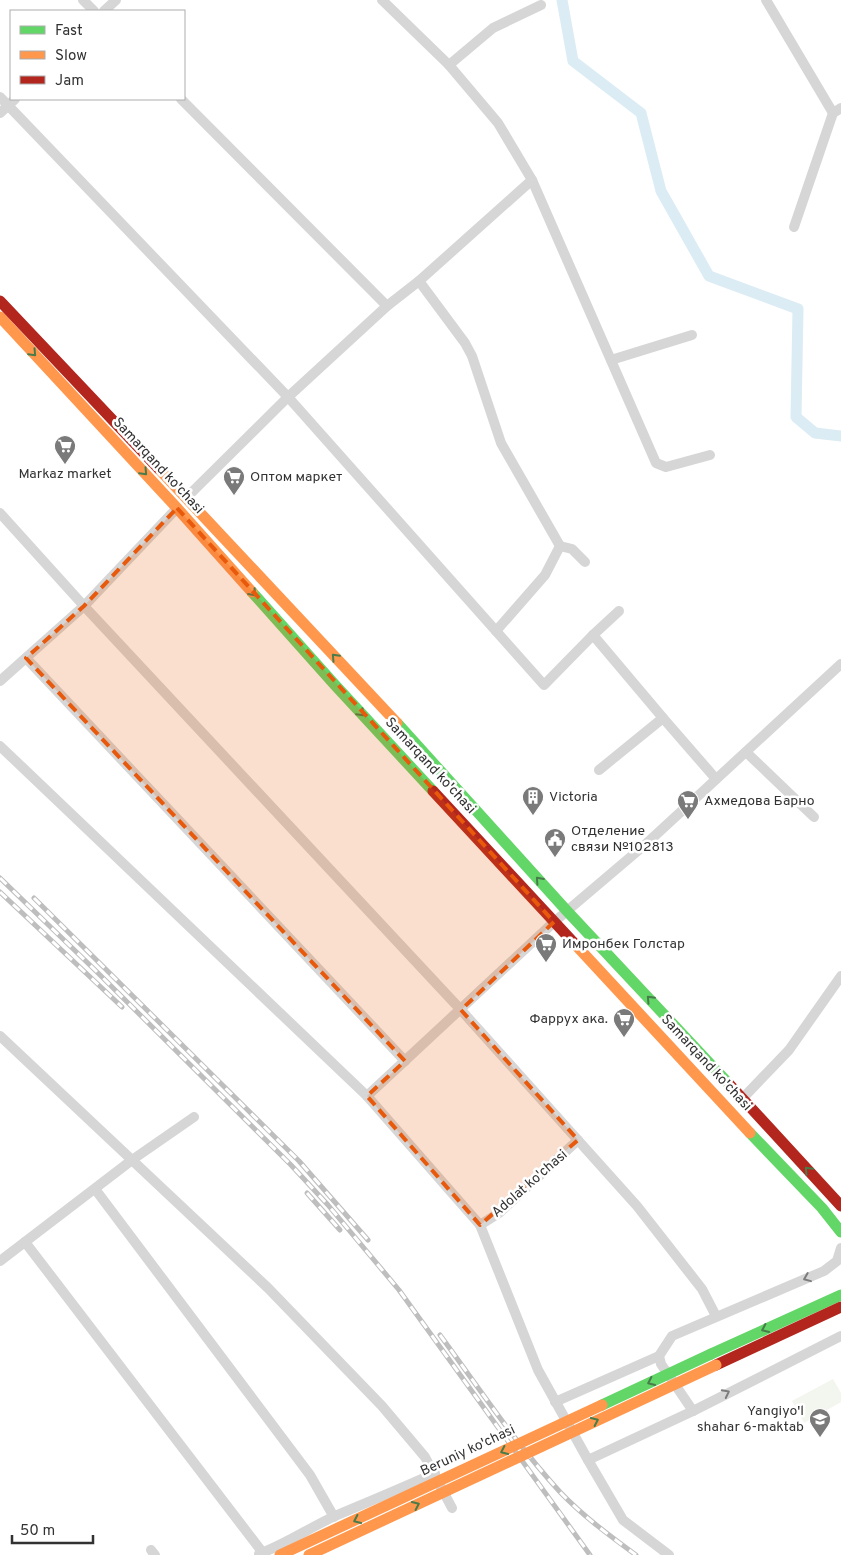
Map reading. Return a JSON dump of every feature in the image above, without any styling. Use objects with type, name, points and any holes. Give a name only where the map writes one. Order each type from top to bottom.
[{"type":"main road","name":"Samarqand ko'chasi","points":[[0,301],[364,687],[567,911],[841,1206]]},
{"type":"main road","name":"Samarqand ko'chasi","points":[[0,317],[176,508],[335,685],[822,1208],[841,1232]]},
{"type":"main road","name":"Beruniy ko'chasi","points":[[310,1555],[840,1297]]},
{"type":"main road","name":"Beruniy ko'chasi","points":[[280,1555],[714,1360]]},
{"type":"street","points":[[83,0],[93,10]]},
{"type":"street","points":[[105,10],[116,0]]},
{"type":"street","points":[[382,0],[449,65],[498,123],[532,180],[656,463],[666,467],[710,455]]},
{"type":"street","points":[[766,0],[837,110],[794,227]]},
{"type":"street","points":[[449,65],[493,28],[542,5]]},
{"type":"street","points":[[0,97],[11,102],[288,397],[544,685],[619,611]]},
{"type":"street","points":[[182,100],[387,306]]},
{"type":"street","points":[[0,113],[11,102]]},
{"type":"street","points":[[186,498],[288,397],[387,306],[420,280],[532,180]]},
{"type":"street","points":[[420,280],[465,343],[472,356],[501,443],[560,546],[572,549],[585,562]]},
{"type":"street","points":[[611,360],[692,335]]},
{"type":"street","points":[[0,681],[84,606],[176,508]]},
{"type":"street","points":[[0,513],[84,606],[461,1010],[637,1206],[702,1289],[716,1316]]},
{"type":"street","points":[[496,632],[545,575],[560,546]]},
{"type":"street","points":[[593,636],[716,779]]},
{"type":"street","points":[[26,658],[405,1061]]},
{"type":"street","points":[[367,1096],[554,922],[647,843],[841,664]]},
{"type":"street","points":[[600,770],[663,718]]},
{"type":"street","points":[[0,746],[367,1096],[480,1225],[538,1370],[588,1460],[624,1520],[669,1555]]},
{"type":"street","points":[[746,752],[814,817]]},
{"type":"street","points":[[742,1099],[789,1050],[841,976]]},
{"type":"street","points":[[0,1036],[268,1288],[382,1406],[425,1457],[452,1508]]},
{"type":"street","points":[[0,1261],[132,1160],[194,1117]]},
{"type":"street","name":"Adolat ko'chasi","points":[[480,1225],[499,1213],[543,1175],[578,1140]]},
{"type":"street","points":[[95,1190],[310,1475],[334,1517]]},
{"type":"street","points":[[24,1242],[260,1554],[334,1517],[435,1473]]},
{"type":"street","points":[[555,1402],[659,1356],[672,1336],[824,1271],[837,1261],[841,1248]]},
{"type":"street","points":[[588,1460],[841,1336]]},
{"type":"street","points":[[659,1356],[661,1364],[693,1410]]},
{"type":"street","points":[[301,1535],[310,1555]]},
{"type":"highlighted area","points":[[177,508],[554,922],[461,1010],[578,1140],[480,1225],[367,1096],[405,1061],[26,658],[84,606]]},
{"type":"shaded area","points":[[833,1379],[841,1393],[841,1402],[804,1423],[792,1401]]},
{"type":"waterway","points":[[562,0],[573,61],[641,113],[661,191],[709,276],[798,309],[796,417],[815,433],[841,436]]},
{"type":"railway","points":[[0,878],[291,1165],[328,1205],[399,1290],[590,1555]]},
{"type":"railway","points":[[0,892],[122,1007]]},
{"type":"railway","points":[[34,898],[299,1161],[368,1240]]},
{"type":"railway","points":[[307,1193],[340,1230]]},
{"type":"railway","points":[[440,1335],[513,1435],[560,1492],[587,1517],[636,1555]]},
{"type":"traffic: fast","points":[[252,592],[433,791]]},
{"type":"traffic: fast","points":[[397,723],[567,911],[729,1084]]},
{"type":"traffic: fast","points":[[750,1133],[822,1208],[841,1232]]},
{"type":"traffic: fast","points":[[711,1354],[841,1295]]},
{"type":"traffic: fast","points":[[602,1405],[711,1354]]},
{"type":"traffic: slow","points":[[0,317],[252,592]]},
{"type":"traffic: slow","points":[[159,469],[397,723]]},
{"type":"traffic: slow","points":[[573,942],[750,1133]]},
{"type":"traffic: slow","points":[[309,1555],[716,1365]]},
{"type":"traffic: slow","points":[[280,1555],[602,1405]]},
{"type":"traffic: jam","points":[[0,301],[159,469]]},
{"type":"traffic: jam","points":[[433,791],[573,942]]},
{"type":"traffic: jam","points":[[729,1084],[841,1206]]},
{"type":"traffic: jam","points":[[716,1365],[841,1307]]},
{"type":"place","name":"Markaz market","points":[[65,465]]},
{"type":"place","name":"Оптом маркет","points":[[234,496]]},
{"type":"place","name":"Victoria","points":[[533,816]]},
{"type":"place","name":"Ахмедова Барно","points":[[688,820]]},
{"type":"place","name":"Отделение связи №102813","points":[[555,858]]},
{"type":"place","name":"Имронбек Голстар","points":[[546,963]]},
{"type":"place","name":"Фаррух ака.","points":[[624,1038]]},
{"type":"place","name":"Yangiyo'l shahar 6-maktab","points":[[820,1438]]}]
